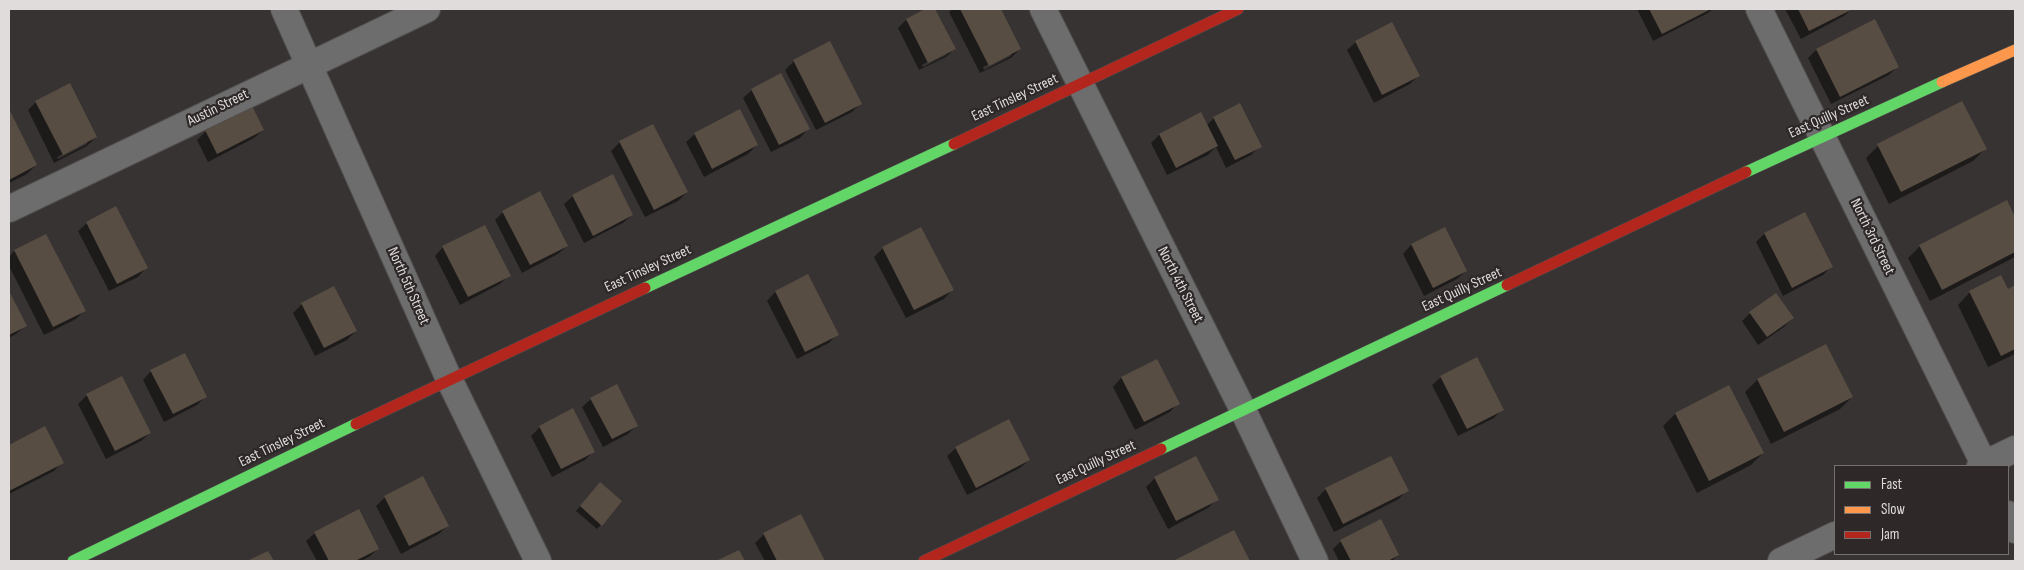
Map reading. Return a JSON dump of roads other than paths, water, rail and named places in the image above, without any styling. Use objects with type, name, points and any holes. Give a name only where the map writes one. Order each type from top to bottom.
[{"type":"street","name":"North 5th Street","points":[[284,9],[449,379],[538,561]]},
{"type":"street","name":"Austin Street","points":[[9,209],[427,9]]},
{"type":"street","name":"North 4th Street","points":[[1043,9],[1243,410],[1315,561]]},
{"type":"street","name":"East Tinsley Street","points":[[73,561],[449,379],[1080,85],[1238,9]]},
{"type":"street","name":"North 3rd Street","points":[[1759,9],[1983,465]]},
{"type":"street","name":"East Quilly Street","points":[[924,561],[1822,136],[2015,50]]},
{"type":"street","points":[[1985,465],[2015,449]]},
{"type":"street","points":[[2009,516],[2015,530]]},
{"type":"street","points":[[1781,561],[1834,536]]}]
